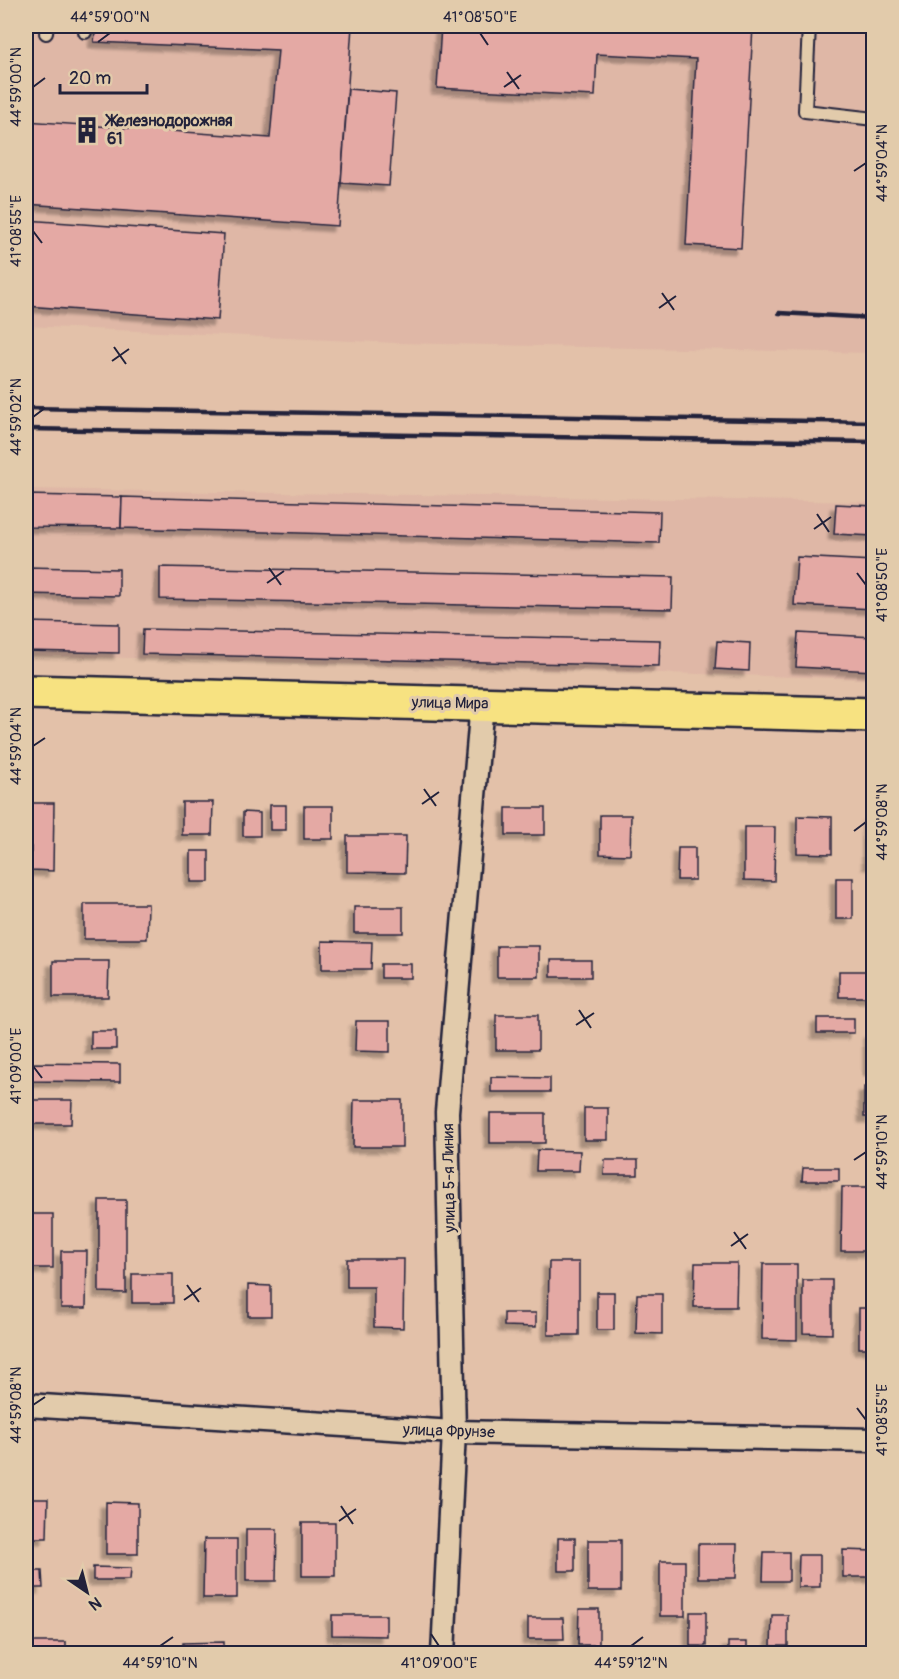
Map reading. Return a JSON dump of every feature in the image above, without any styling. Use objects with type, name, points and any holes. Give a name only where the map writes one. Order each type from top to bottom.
[{"type":"main road","name":"улица Мира","points":[[26,693],[482,703],[873,716]]},
{"type":"street","name":"улица 5-я Линия","points":[[443,1653],[454,1432],[447,1112],[482,703]]},
{"type":"street","name":"улица Фрунзе","points":[[26,1405],[454,1432],[873,1440]]},
{"type":"lane","points":[[809,26],[805,111],[873,119]]},
{"type":"shaded area","points":[[26,26],[785,26],[873,35],[873,353],[397,343],[26,326]]},
{"type":"shaded area","points":[[26,489],[873,502],[873,679],[26,655]]},
{"type":"building","name":"Железнодорожная 61","points":[[96,26],[352,26],[338,226],[26,204],[26,121],[270,138],[278,50],[94,42]]},
{"type":"building","points":[[441,26],[753,26],[741,248],[686,245],[696,59],[597,54],[595,96],[437,88]]},
{"type":"building","points":[[348,89],[396,93],[389,186],[341,183]]},
{"type":"building","points":[[26,220],[224,234],[218,320],[26,306]]},
{"type":"building","points":[[26,495],[122,497],[121,528],[26,527]]},
{"type":"building","points":[[122,497],[660,512],[659,543],[121,528]]},
{"type":"building","points":[[836,504],[874,506],[874,536],[834,534]]},
{"type":"building","points":[[797,557],[874,561],[874,609],[794,605]]},
{"type":"building","points":[[26,567],[119,569],[119,596],[26,594]]},
{"type":"building","points":[[160,567],[673,577],[672,609],[160,599]]},
{"type":"building","points":[[26,622],[119,624],[119,653],[26,651]]},
{"type":"building","points":[[143,629],[660,640],[659,666],[142,654]]},
{"type":"building","points":[[798,633],[874,637],[874,671],[796,667]]},
{"type":"building","points":[[717,641],[750,643],[749,671],[715,669]]},
{"type":"building","points":[[182,802],[213,802],[212,835],[182,835]]},
{"type":"building","points":[[31,803],[54,803],[53,871],[31,870]]},
{"type":"building","points":[[270,805],[286,805],[286,830],[270,830]]},
{"type":"building","points":[[304,806],[333,806],[333,839],[304,839]]},
{"type":"building","points":[[506,808],[545,808],[545,835],[506,835]]},
{"type":"building","points":[[243,812],[260,813],[260,836],[243,836]]},
{"type":"building","points":[[600,815],[631,815],[630,855],[600,854]]},
{"type":"building","points":[[797,816],[832,817],[832,854],[797,853]]},
{"type":"building","points":[[868,817],[874,817],[874,864],[868,864]]},
{"type":"building","points":[[744,827],[775,827],[774,881],[744,880]]},
{"type":"building","points":[[347,836],[406,836],[405,873],[347,872]]},
{"type":"building","points":[[678,848],[695,848],[695,880],[677,880]]},
{"type":"building","points":[[191,851],[209,851],[209,882],[191,882]]},
{"type":"building","points":[[836,878],[853,878],[853,919],[836,919]]},
{"type":"building","points":[[84,904],[148,904],[147,939],[84,939]]},
{"type":"building","points":[[354,907],[403,907],[403,933],[354,933]]},
{"type":"building","points":[[322,941],[372,942],[371,969],[322,969]]},
{"type":"building","points":[[497,946],[539,946],[539,977],[497,977]]},
{"type":"building","points":[[551,960],[591,960],[591,977],[551,977]]},
{"type":"building","points":[[53,961],[109,961],[108,997],[53,997]]},
{"type":"building","points":[[381,964],[411,964],[411,978],[381,978]]},
{"type":"building","points":[[839,971],[874,971],[874,997],[839,997]]},
{"type":"building","points":[[496,1015],[538,1015],[538,1050],[496,1050]]},
{"type":"building","points":[[817,1018],[854,1018],[854,1033],[817,1033]]},
{"type":"building","points":[[356,1021],[390,1021],[390,1052],[355,1051]]},
{"type":"building","points":[[91,1031],[116,1031],[116,1049],[91,1049]]},
{"type":"building","points":[[869,1033],[874,1033],[874,1070],[869,1070]]},
{"type":"building","points":[[26,1063],[120,1064],[120,1082],[26,1081]]},
{"type":"building","points":[[491,1077],[550,1078],[550,1092],[491,1092]]},
{"type":"building","points":[[864,1087],[874,1087],[874,1117],[864,1117]]},
{"type":"building","points":[[26,1100],[72,1100],[71,1124],[26,1124]]},
{"type":"building","points":[[354,1100],[402,1100],[402,1147],[353,1147]]},
{"type":"building","points":[[584,1108],[608,1108],[608,1140],[584,1140]]},
{"type":"building","points":[[490,1113],[545,1113],[545,1143],[490,1143]]},
{"type":"building","points":[[537,1150],[580,1151],[579,1171],[536,1171]]},
{"type":"building","points":[[605,1160],[638,1160],[638,1175],[604,1175]]},
{"type":"building","points":[[803,1168],[839,1168],[839,1181],[802,1181]]},
{"type":"building","points":[[842,1187],[874,1187],[874,1251],[841,1251]]},
{"type":"building","points":[[99,1200],[126,1200],[126,1293],[99,1292]]},
{"type":"building","points":[[26,1214],[53,1214],[53,1268],[26,1268]]},
{"type":"building","points":[[61,1251],[87,1251],[86,1308],[61,1308]]},
{"type":"building","points":[[347,1259],[404,1259],[403,1328],[374,1327],[374,1287],[347,1287]]},
{"type":"building","points":[[549,1262],[579,1262],[579,1335],[548,1335]]},
{"type":"building","points":[[695,1263],[737,1263],[736,1307],[694,1307]]},
{"type":"building","points":[[763,1264],[797,1264],[797,1340],[762,1339]]},
{"type":"building","points":[[132,1274],[173,1274],[173,1303],[132,1303]]},
{"type":"building","points":[[803,1280],[832,1280],[832,1334],[803,1333]]},
{"type":"building","points":[[248,1285],[271,1286],[271,1316],[248,1316]]},
{"type":"building","points":[[597,1292],[614,1292],[614,1330],[597,1330]]},
{"type":"building","points":[[637,1294],[662,1294],[662,1334],[636,1333]]},
{"type":"building","points":[[859,1308],[874,1308],[874,1348],[859,1348]]},
{"type":"building","points":[[504,1313],[536,1313],[536,1327],[504,1326]]},
{"type":"building","points":[[26,1499],[48,1499],[47,1538],[26,1538]]},
{"type":"building","points":[[106,1502],[138,1503],[138,1554],[106,1554]]},
{"type":"building","points":[[302,1523],[335,1523],[335,1576],[302,1576]]},
{"type":"building","points":[[246,1529],[277,1529],[276,1581],[246,1581]]},
{"type":"building","points":[[558,1538],[575,1538],[575,1571],[558,1571]]},
{"type":"building","points":[[204,1539],[237,1539],[237,1598],[203,1598]]},
{"type":"building","points":[[588,1540],[621,1540],[621,1591],[588,1591]]},
{"type":"building","points":[[698,1544],[737,1544],[736,1578],[698,1578]]},
{"type":"building","points":[[843,1550],[874,1551],[874,1577],[843,1577]]},
{"type":"building","points":[[764,1552],[789,1552],[789,1581],[763,1581]]},
{"type":"building","points":[[799,1555],[820,1555],[820,1587],[798,1587]]},
{"type":"building","points":[[660,1561],[685,1561],[685,1616],[660,1616]]},
{"type":"building","points":[[93,1567],[131,1568],[130,1580],[93,1580]]},
{"type":"building","points":[[26,1571],[42,1571],[43,1588],[26,1588]]},
{"type":"building","points":[[579,1609],[599,1609],[599,1645],[578,1645]]},
{"type":"building","points":[[690,1612],[706,1612],[706,1646],[690,1646]]},
{"type":"building","points":[[332,1615],[386,1615],[386,1636],[332,1635]]},
{"type":"building","points":[[772,1615],[788,1615],[788,1646],[771,1646]]},
{"type":"building","points":[[528,1618],[563,1618],[564,1639],[528,1639]]},
{"type":"building","points":[[26,1642],[66,1642],[66,1654],[26,1654]]},
{"type":"building","points":[[224,1642],[224,1654],[182,1654],[183,1643]]},
{"type":"building","points":[[728,1642],[747,1642],[747,1654],[728,1654]]},
{"type":"railway","points":[[779,313],[874,318]]},
{"type":"railway","points":[[26,408],[874,422]]},
{"type":"railway","points":[[26,429],[874,442]]},
{"type":"place","name":"Железнодорожная 61","points":[[87,130]]}]
